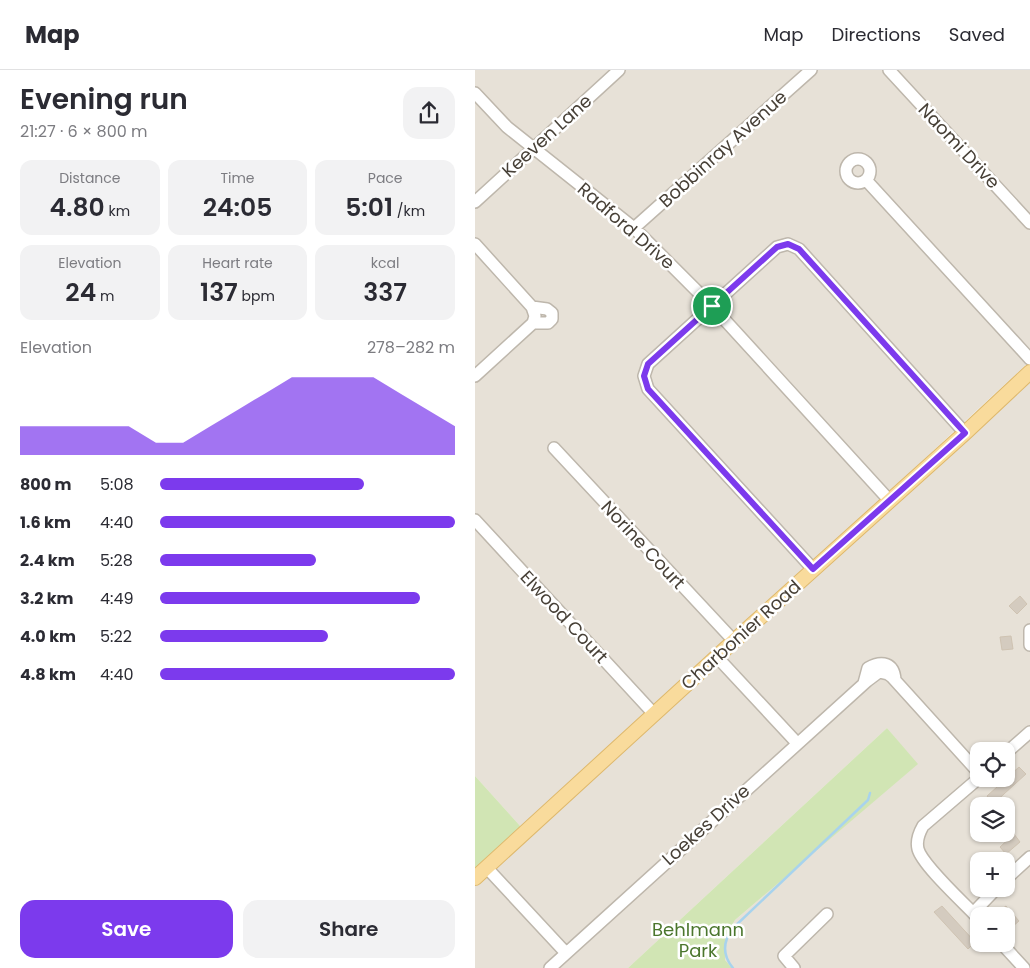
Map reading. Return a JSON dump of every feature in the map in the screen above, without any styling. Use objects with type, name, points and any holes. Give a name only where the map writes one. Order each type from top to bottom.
[{"type":"main road","name":"Charbonier Road","points":[[475,878],[1030,372]]},
{"type":"street","name":"Keeven Lane","points":[[475,202],[619,70]]},
{"type":"street","name":"Bobbinray Avenue","points":[[634,228],[811,70]]},
{"type":"street","name":"Naomi Drive","points":[[889,70],[1030,223]]},
{"type":"street","name":"Radford Drive","points":[[475,93],[507,127],[634,228],[712,306],[889,501]]},
{"type":"street","points":[[866,180],[1030,359]]},
{"type":"street","points":[[475,244],[534,315],[475,376]]},
{"type":"street","points":[[813,569],[648,389],[644,376],[648,364],[777,247],[788,244],[799,249],[965,433]]},
{"type":"street","name":"Norine Court","points":[[554,448],[733,641]]},
{"type":"street","name":"Elwood Court","points":[[475,520],[654,714]]},
{"type":"street","points":[[717,657],[797,743]]},
{"type":"street","name":"Loekes Drive","points":[[550,968],[797,743],[864,683],[879,672],[888,674],[970,762]]},
{"type":"street","points":[[1015,745],[1030,732]]},
{"type":"street","points":[[970,786],[923,826],[919,834],[917,846],[923,860],[970,910]]},
{"type":"street","points":[[1015,871],[1030,857]]},
{"type":"street","points":[[487,868],[566,953]]},
{"type":"street","points":[[794,968],[784,956],[827,914]]},
{"type":"street","points":[[1009,952],[1024,968]]},
{"type":"shaded area","points":[[475,70],[1030,70],[1030,361],[771,601],[521,827],[475,776]]},
{"type":"shaded area","points":[[1030,379],[1030,968],[732,968],[725,960],[725,937],[735,920],[917,764],[887,728],[628,968],[475,968],[475,886]]},
{"type":"green space","name":"Behlmann Park","points":[[887,728],[918,764],[735,920],[725,937],[725,960],[732,968],[628,968]]},
{"type":"green space","points":[[475,776],[521,827],[475,868]]},
{"type":"building","points":[[1020,596],[1027,604],[1017,614],[1009,606]]},
{"type":"building","points":[[1011,636],[1013,649],[1002,650],[1000,637]]},
{"type":"building","points":[[1019,767],[1026,774],[1015,784],[1015,771]]},
{"type":"building","points":[[997,787],[1012,787],[1001,797],[987,796]]},
{"type":"building","points":[[1015,835],[1020,842],[1008,852],[1004,852],[1000,847],[1005,842],[1015,842]]},
{"type":"building","points":[[942,906],[970,937],[970,947],[968,949],[934,912]]},
{"type":"building","points":[[1015,916],[1019,921],[1015,924]]},
{"type":"waterway","points":[[733,968],[725,953],[725,944],[732,929],[868,800],[870,793]]},
{"type":"route","points":[[788,244],[799,249],[965,433],[813,569],[648,389],[644,376],[648,364],[712,306],[777,247],[788,244]]}]
